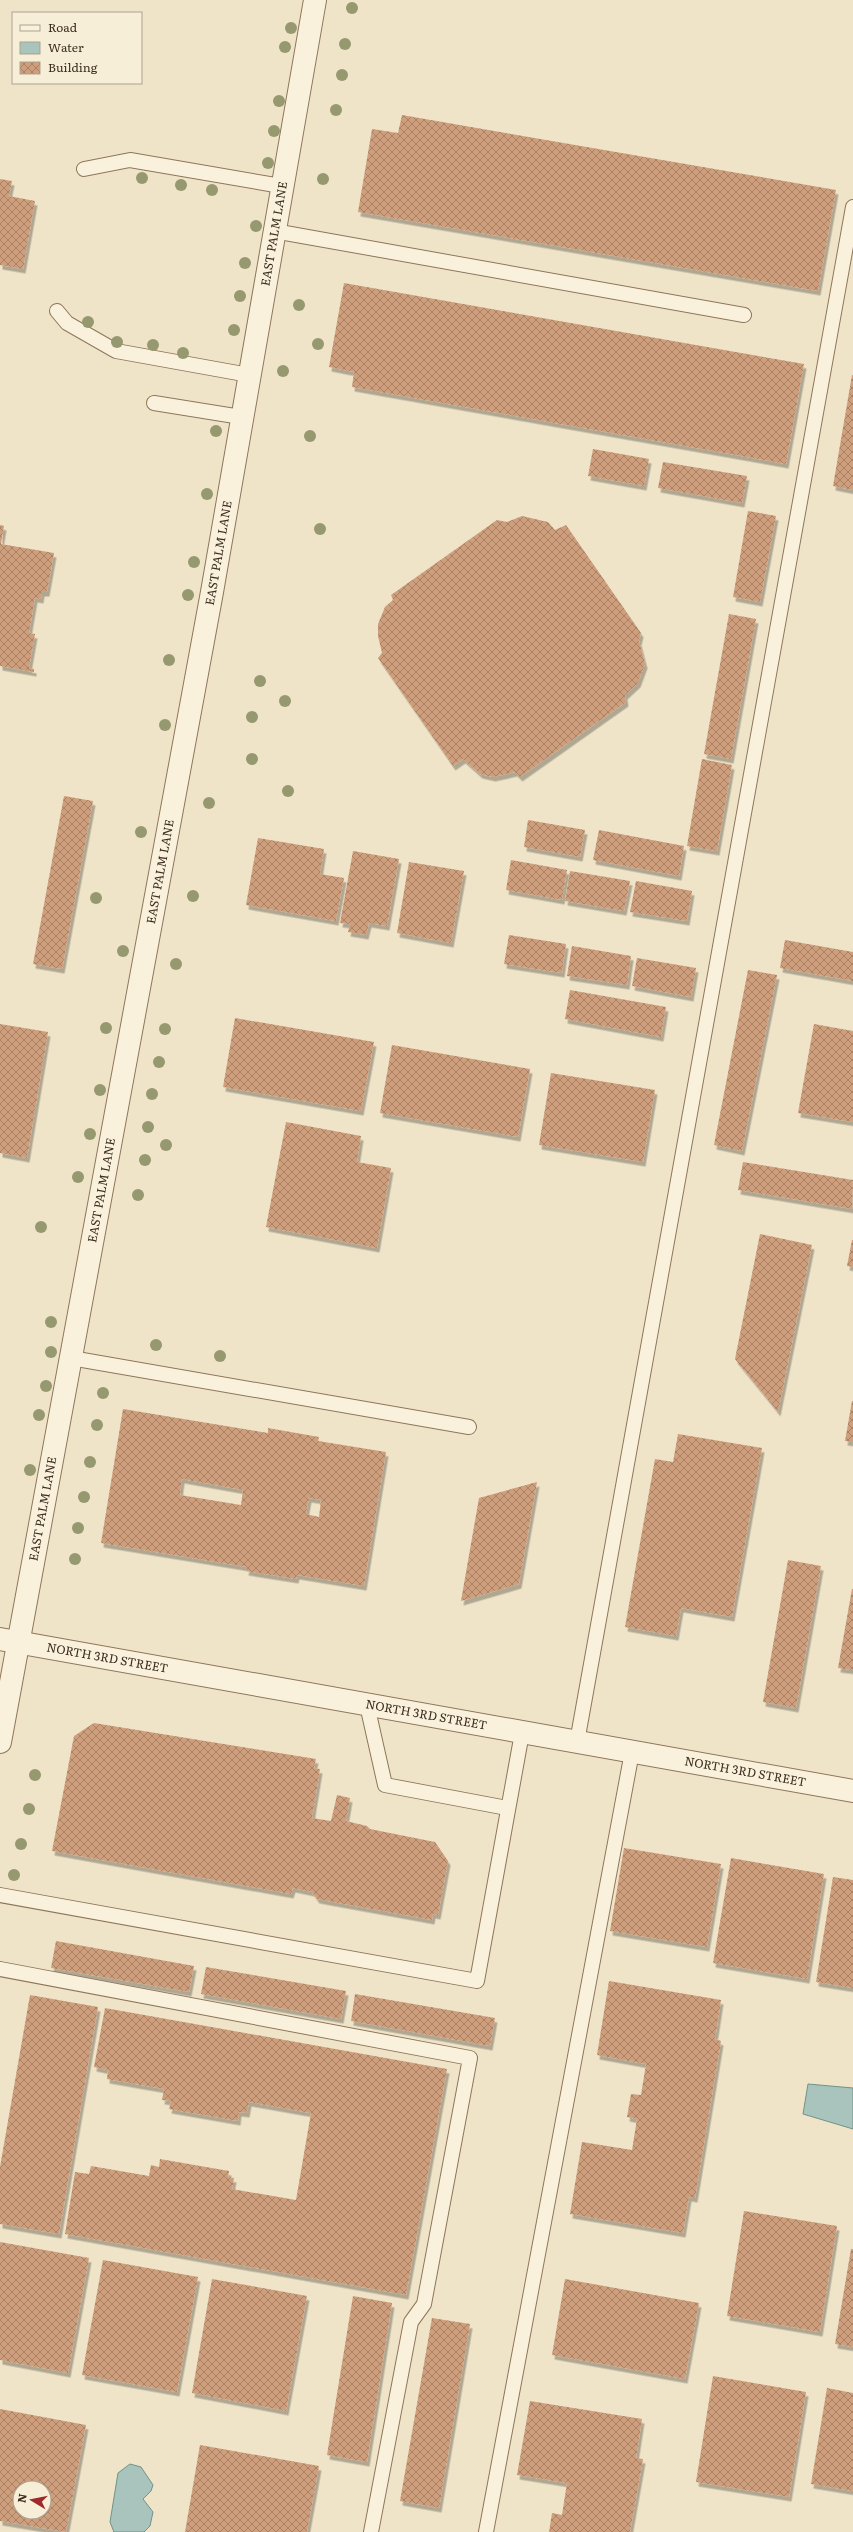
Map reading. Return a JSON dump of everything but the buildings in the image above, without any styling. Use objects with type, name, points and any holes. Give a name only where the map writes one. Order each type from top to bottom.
[{"type":"street","name":"EAST PALM LANE","points":[[0,1742],[10,1641],[71,1358],[212,592],[281,186],[315,0]]},
{"type":"street","name":"NORTH 3RD STREET","points":[[10,1641],[853,1792]]},
{"type":"lane","points":[[84,169],[130,160],[281,186]]},
{"type":"lane","points":[[577,1742],[853,207]]},
{"type":"lane","points":[[274,231],[744,315]]},
{"type":"lane","points":[[57,311],[67,323],[116,351],[249,375]]},
{"type":"lane","points":[[154,403],[241,417]]},
{"type":"lane","points":[[71,1358],[469,1427]]},
{"type":"lane","points":[[367,1705],[385,1785],[507,1808]]},
{"type":"lane","points":[[0,1895],[477,1981],[507,1808],[522,1733]]},
{"type":"lane","points":[[486,2532],[632,1752]]},
{"type":"lane","points":[[0,1969],[470,2058],[424,2304],[411,2322],[371,2532]]},
{"type":"water","points":[[808,2084],[853,2088],[853,2129],[803,2114]]},
{"type":"water","points":[[130,2464],[141,2467],[153,2485],[151,2491],[143,2499],[153,2512],[150,2526],[144,2532],[114,2532],[110,2522],[118,2473]]}]
